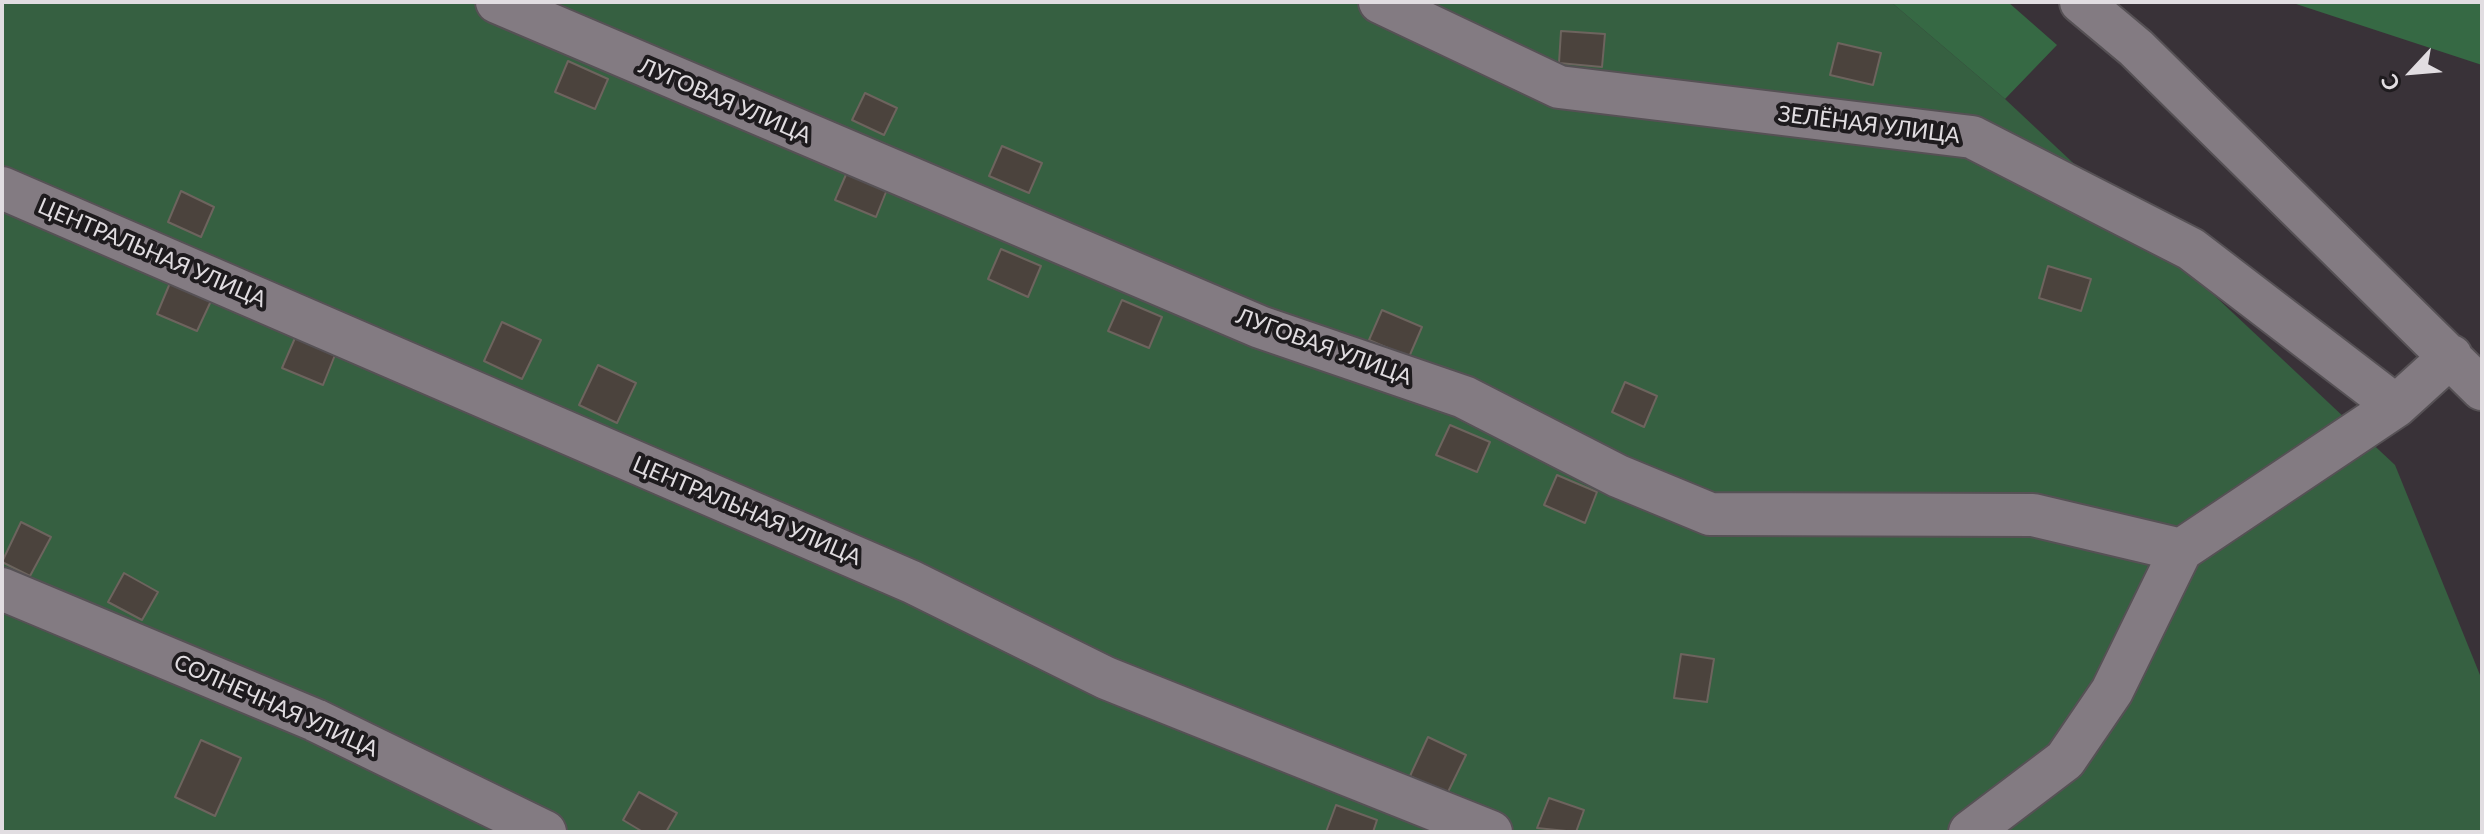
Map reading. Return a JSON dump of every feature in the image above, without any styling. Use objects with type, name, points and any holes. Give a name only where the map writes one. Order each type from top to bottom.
[{"type":"street","name":"ЛУГОВАЯ УЛИЦА","points":[[497,2],[1260,327],[1464,397],[1618,476],[1710,514],[2033,515],[2181,550]]},
{"type":"street","name":"ЗЕЛЁНАЯ УЛИЦА","points":[[1380,2],[1559,87],[1972,137],[2191,249],[2396,406]]},
{"type":"street","points":[[2081,2],[2136,48],[2482,389]]},
{"type":"street","name":"ЦЕНТРАЛЬНАЯ УЛИЦА","points":[[2,188],[912,582],[1106,678],[1491,832]]},
{"type":"street","points":[[1970,832],[2065,760],[2112,691],[2181,550],[2396,406],[2451,356]]},
{"type":"street","name":"СОЛНЕЧНАЯ УЛИЦА","points":[[2,589],[315,720],[545,832]]},
{"type":"green space","points":[[2,2],[1891,2],[2005,99],[2395,465],[2482,680],[2482,832],[2,832]]},
{"type":"green space","points":[[1891,2],[2008,2],[2057,45],[2005,99]]},
{"type":"green space","points":[[2290,2],[2482,2],[2482,65]]},
{"type":"building","points":[[1561,31],[1605,34],[1602,67],[1559,63]]},
{"type":"building","points":[[1838,43],[1881,53],[1873,85],[1830,75]]},
{"type":"building","points":[[568,61],[608,79],[595,109],[555,92]]},
{"type":"building","points":[[865,93],[897,108],[884,135],[852,120]]},
{"type":"building","points":[[1002,146],[1042,163],[1029,193],[989,176]]},
{"type":"building","points":[[848,170],[888,187],[876,217],[835,200]]},
{"type":"building","points":[[181,191],[214,207],[201,237],[168,222]]},
{"type":"building","points":[[1001,249],[1041,266],[1028,297],[988,279]]},
{"type":"building","points":[[2048,266],[2091,279],[2081,311],[2039,298]]},
{"type":"building","points":[[170,283],[211,301],[197,331],[157,314]]},
{"type":"building","points":[[1122,300],[1162,317],[1149,348],[1108,331]]},
{"type":"building","points":[[1382,310],[1422,327],[1409,357],[1369,340]]},
{"type":"building","points":[[502,322],[541,340],[522,379],[484,361]]},
{"type":"building","points":[[295,338],[335,355],[323,385],[282,368]]},
{"type":"building","points":[[598,365],[636,383],[617,423],[579,405]]},
{"type":"building","points":[[1625,382],[1657,396],[1644,427],[1612,412]]},
{"type":"building","points":[[1450,425],[1490,442],[1477,472],[1436,455]]},
{"type":"building","points":[[1557,475],[1597,492],[1585,523],[1544,505]]},
{"type":"building","points":[[21,522],[51,537],[30,576],[2,562]]},
{"type":"building","points":[[124,573],[158,592],[142,620],[108,602]]},
{"type":"building","points":[[1681,654],[1714,659],[1707,702],[1674,698]]},
{"type":"building","points":[[1428,737],[1466,755],[1447,794],[1410,776]]},
{"type":"building","points":[[201,740],[241,758],[215,816],[175,797]]},
{"type":"building","points":[[639,792],[677,813],[666,832],[643,832],[623,820]]},
{"type":"building","points":[[1549,798],[1584,810],[1576,832],[1537,828]]},
{"type":"building","points":[[1336,805],[1377,820],[1373,832],[1326,832]]}]
